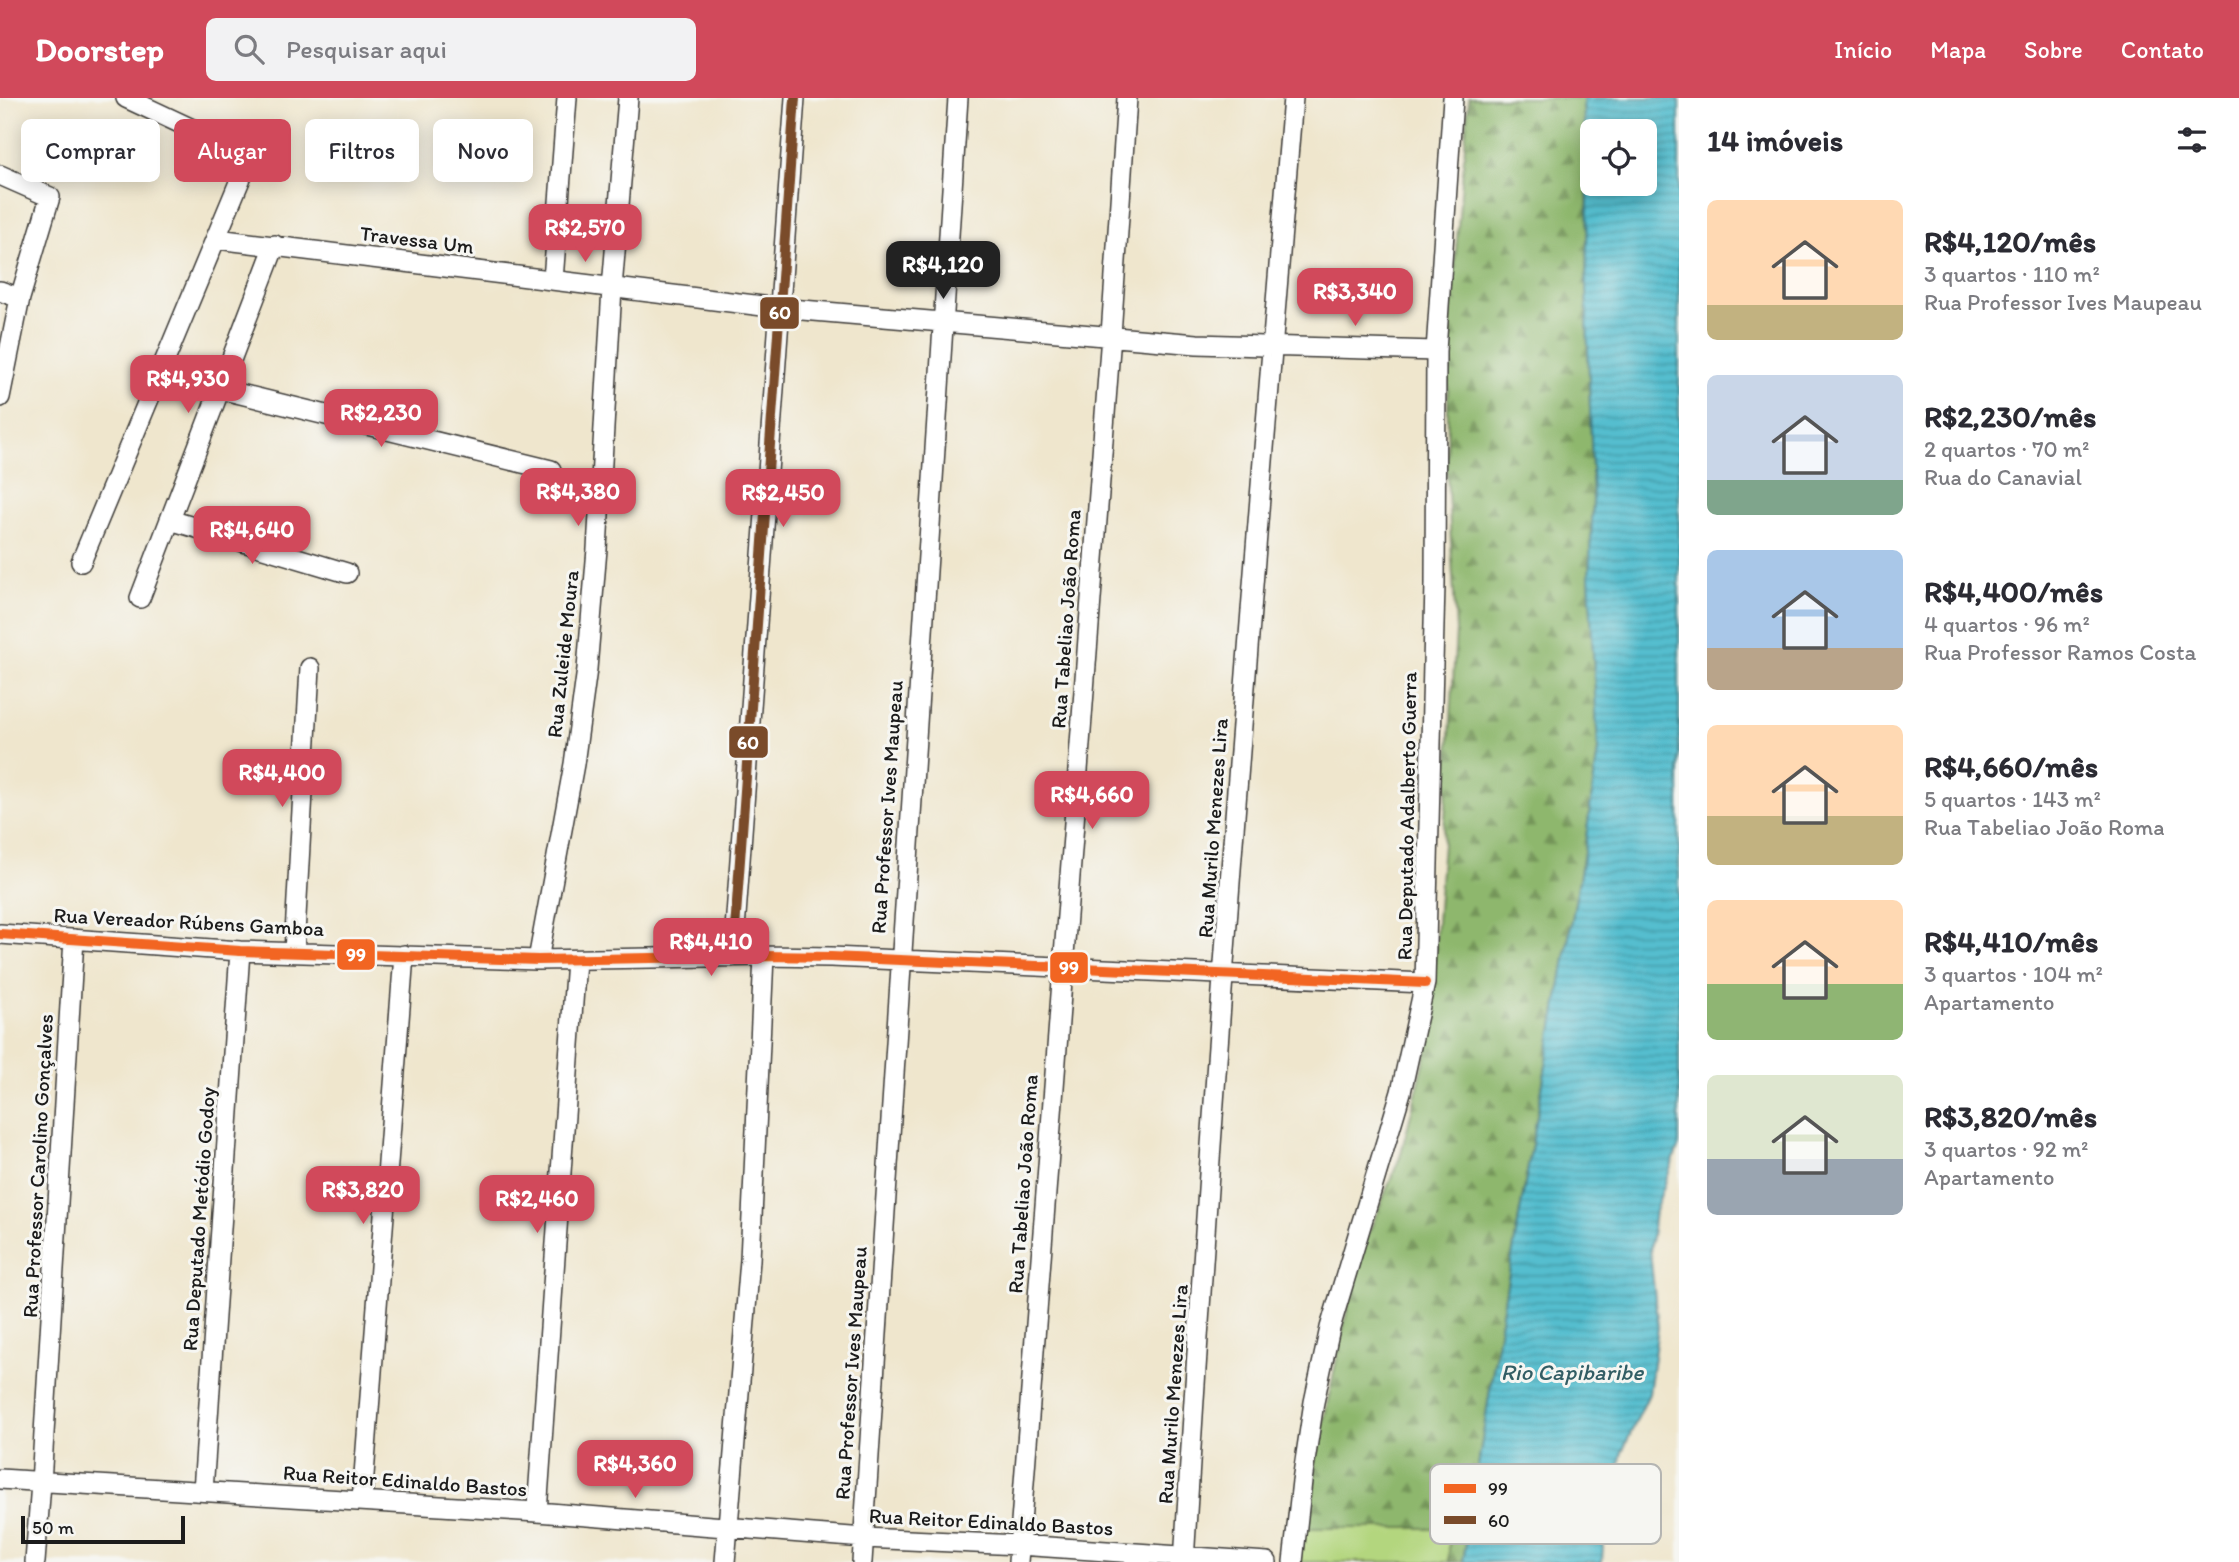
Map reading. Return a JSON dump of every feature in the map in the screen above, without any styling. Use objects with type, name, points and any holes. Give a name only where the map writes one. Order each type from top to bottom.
[{"type":"street","points":[[81,562],[250,156],[126,98]]},
{"type":"street","points":[[553,280],[567,98]]},
{"type":"street","name":"Rua Zuleide Moura","points":[[538,960],[574,764],[587,668],[597,549],[612,288],[628,98]]},
{"type":"street","points":[[733,957],[795,98]]},
{"type":"street","name":"Rua Professor Ives Maupeau","points":[[862,1562],[958,98]]},
{"type":"street","name":"Rua Tabeliao João Roma","points":[[1019,1554],[1127,98]]},
{"type":"street","name":"Rua Murilo Menezes Lira","points":[[1184,1559],[1224,974],[1293,98]]},
{"type":"street","name":"Rua Deputado Adalberto Guerra","points":[[1293,1562],[1314,1402],[1329,1328],[1401,1092],[1425,983],[1435,598],[1436,351],[1453,98]]},
{"type":"street","points":[[0,175],[50,197],[20,298],[0,395]]},
{"type":"street","name":"Travessa Um","points":[[217,239],[779,308],[1197,344],[1436,351]]},
{"type":"street","points":[[140,598],[275,246]]},
{"type":"street","points":[[0,291],[20,298]]},
{"type":"street","points":[[220,389],[551,470]]},
{"type":"street","points":[[170,520],[347,573]]},
{"type":"street","points":[[294,952],[310,668]]},
{"type":"street","name":"Rua Vereador Rúbens Gamboa","points":[[0,934],[240,951],[538,960],[764,956],[900,959],[1425,983]]},
{"type":"street","name":"Rua Professor Carolino Gonçalves","points":[[35,1562],[74,939]]},
{"type":"street","name":"Rua Deputado Metódio Godoy","points":[[203,1490],[240,951]]},
{"type":"street","points":[[362,1501],[404,955]]},
{"type":"street","points":[[725,1562],[750,1260],[764,956]]},
{"type":"street","points":[[537,1513],[576,960]]},
{"type":"street","name":"Rua Reitor Edinaldo Bastos","points":[[0,1479],[537,1513],[864,1538],[1019,1554],[1267,1562]]},
{"type":"green space","points":[[1469,98],[1583,98],[1584,119],[1580,119],[1580,196],[1587,196],[1588,209],[1586,286],[1593,501],[1589,577],[1598,750],[1584,852],[1502,1313],[1478,1464],[1430,1464],[1430,1528],[1301,1528],[1358,1259],[1400,1157],[1427,1051],[1456,630],[1447,475],[1449,332]]},
{"type":"green space","points":[[1297,1524],[1430,1527],[1430,1544],[1450,1544],[1449,1562],[1296,1562]]},
{"type":"green space","points":[[1449,1544],[1466,1544],[1463,1562],[1449,1562]]},
{"type":"water","name":"Rio Capibaribe","points":[[1583,98],[1679,98],[1679,1145],[1655,1211],[1650,1252],[1658,1327],[1649,1394],[1622,1452],[1619,1464],[1478,1464],[1502,1313],[1584,852],[1598,750],[1589,577],[1593,501],[1586,286],[1588,196],[1657,196],[1657,119],[1584,119]]},
{"type":"water","name":"Rio Capibaribe","points":[[1466,1544],[1603,1544],[1602,1562],[1463,1562]]},
{"type":"transit line","name":"60","points":[[733,957],[795,98]]},
{"type":"transit line","name":"99","points":[[0,934],[240,951],[538,960],[831,957],[1425,983]]}]
